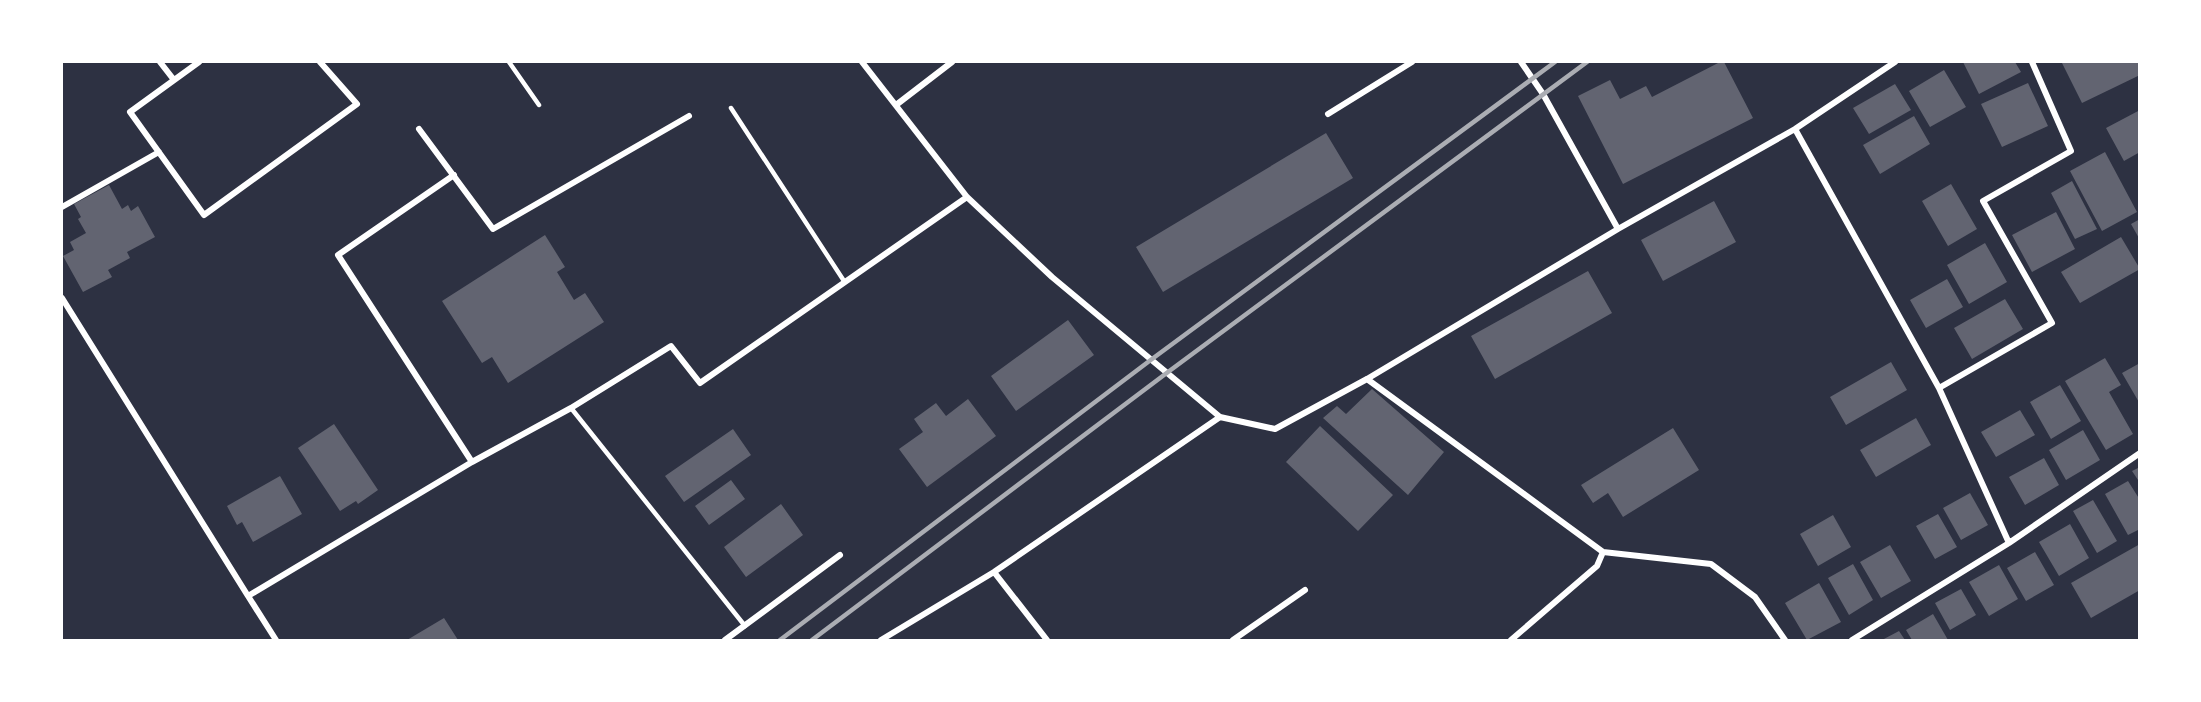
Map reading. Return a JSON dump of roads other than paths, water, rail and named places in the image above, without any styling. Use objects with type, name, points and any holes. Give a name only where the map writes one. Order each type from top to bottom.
[{"type":"street","points":[[160,62],[174,80]]},
{"type":"street","points":[[199,62],[130,112],[204,214],[357,104],[320,62]]},
{"type":"street","points":[[862,62],[967,197],[1053,277],[1220,417],[1275,429],[1367,379],[1618,230],[1795,129],[1895,62]]},
{"type":"street","points":[[896,105],[952,62]]},
{"type":"street","points":[[1328,114],[1412,62]]},
{"type":"street","points":[[1521,62],[1543,94],[1618,230]]},
{"type":"street","points":[[1939,388],[2052,323],[1983,201],[2071,151],[2032,62]]},
{"type":"street","points":[[419,129],[493,229],[689,116]]},
{"type":"street","points":[[1795,129],[1939,388],[2009,543]]},
{"type":"street","points":[[62,207],[159,152]]},
{"type":"street","points":[[454,175],[338,255],[472,462]]},
{"type":"street","points":[[248,596],[472,462],[571,408],[670,346],[700,383],[967,197]]},
{"type":"street","points":[[62,298],[276,640]]},
{"type":"street","points":[[1367,379],[1603,552],[1711,564],[1755,597],[1785,640]]},
{"type":"street","points":[[881,640],[994,572],[1220,417]]},
{"type":"street","points":[[1852,640],[2009,543],[2139,453]]},
{"type":"street","points":[[1511,640],[1597,566],[1603,552]]},
{"type":"street","points":[[725,640],[840,555]]},
{"type":"street","points":[[994,572],[1047,640]]},
{"type":"street","points":[[1233,640],[1305,590]]},
{"type":"lane","points":[[509,62],[539,105]]},
{"type":"lane","points":[[731,108],[844,281]]},
{"type":"lane","points":[[571,408],[745,626]]},
{"type":"railway","points":[[780,640],[1152,359],[1555,62]]},
{"type":"railway","points":[[812,640],[1168,372],[1587,62]]}]
